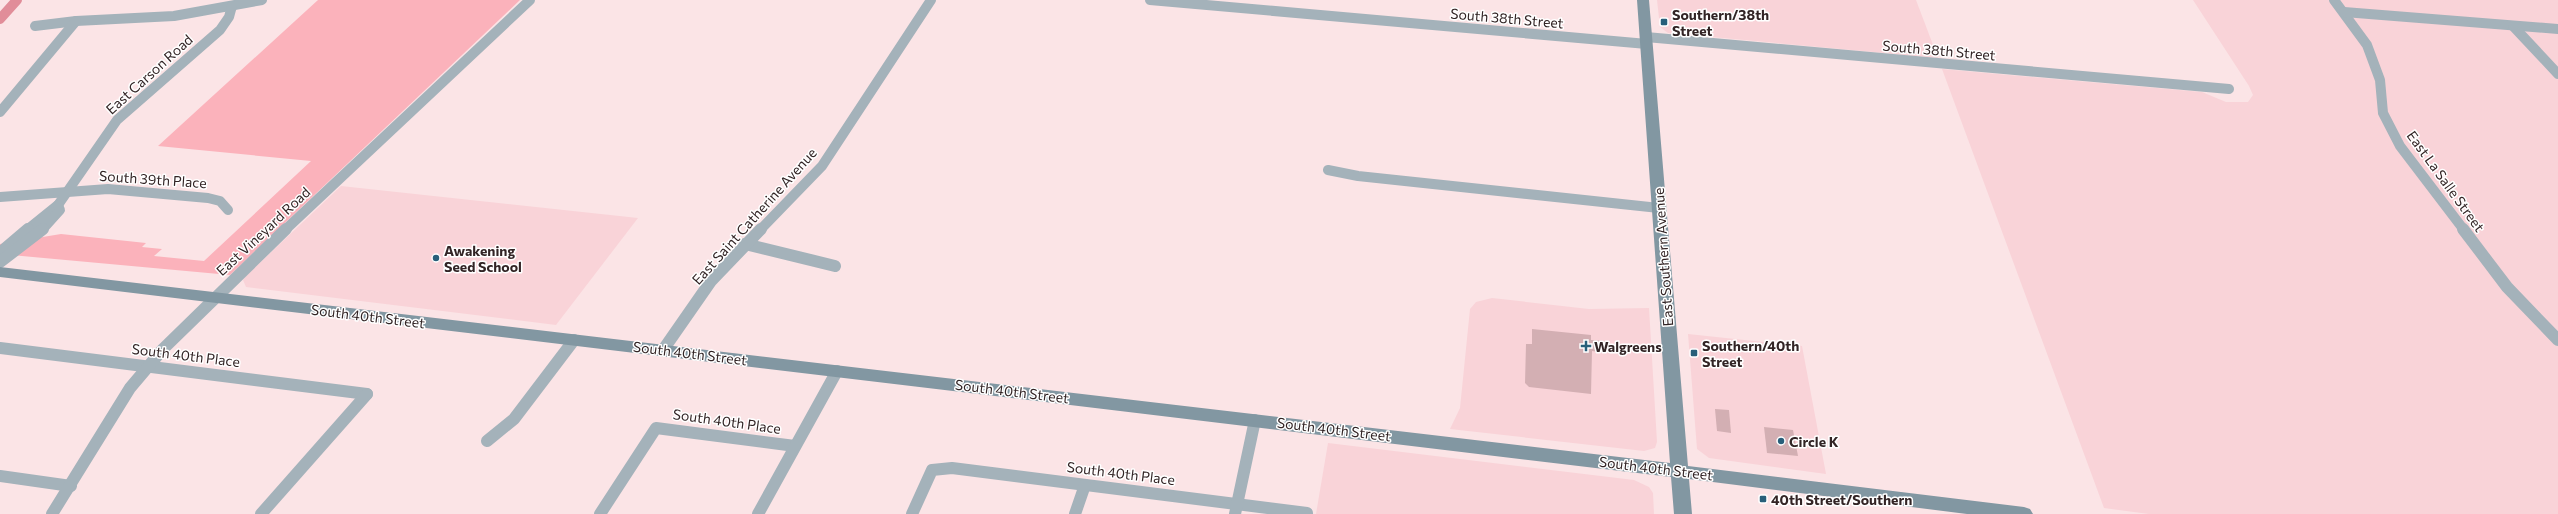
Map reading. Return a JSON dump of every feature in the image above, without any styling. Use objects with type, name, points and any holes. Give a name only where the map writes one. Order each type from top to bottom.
[{"type":"main road","name":"East Southern Avenue","points":[[1643,0],[1683,514]]},
{"type":"main road","name":"South 40th Street","points":[[0,272],[837,370],[1680,471],[2024,514]]},
{"type":"street","points":[[35,26],[76,21],[159,18],[262,0]]},
{"type":"street","name":"East Vineyard Road","points":[[52,514],[71,486],[130,388],[148,366],[214,297],[530,0]]},
{"type":"street","name":"East Saint Catherine Avenue","points":[[663,350],[711,281],[745,244],[822,166],[931,0]]},
{"type":"street","name":"South 38th Street","points":[[1150,0],[2229,89]]},
{"type":"street","name":"East La Salle Street","points":[[2334,0],[2368,45],[2380,80],[2383,113],[2400,146],[2507,287],[2558,340]]},
{"type":"street","name":"East Carson Road","points":[[0,253],[29,231],[58,205],[117,120],[220,30],[229,17],[232,6]]},
{"type":"street","points":[[2344,12],[2558,29]]},
{"type":"street","points":[[0,112],[76,21]]},
{"type":"street","points":[[2513,26],[2558,74]]},
{"type":"street","points":[[1328,170],[1358,176],[1659,208]]},
{"type":"street","name":"South 39th Place","points":[[0,197],[124,190],[208,198],[220,201],[228,210]]},
{"type":"street","name":"East Carson Road","points":[[0,262],[42,232],[54,221],[60,210],[58,205]]},
{"type":"street","points":[[29,231],[42,232]]},
{"type":"street","points":[[745,244],[835,266]]},
{"type":"street","points":[[486,441],[514,420],[574,340]]},
{"type":"street","name":"South 40th Place","points":[[0,348],[367,394],[261,514]]},
{"type":"street","points":[[758,514],[837,370]]},
{"type":"street","points":[[1236,509],[1255,420]]},
{"type":"street","name":"South 40th Place","points":[[600,514],[656,428],[795,446]]},
{"type":"street","name":"South 40th Place","points":[[912,514],[932,470],[952,468],[1085,485],[1236,509],[1307,513]]},
{"type":"street","points":[[0,476],[71,486]]},
{"type":"street","points":[[1075,514],[1085,485]]},
{"type":"shaded area","points":[[318,0],[520,0],[230,275],[0,254],[0,244],[61,234],[146,243],[142,247],[162,249],[154,256],[204,261],[311,161],[158,146]]},
{"type":"shaded area","points":[[1657,0],[1916,0],[1938,58],[1668,33],[1660,27]]},
{"type":"shaded area","points":[[2193,0],[2558,0],[2558,514],[2149,514],[2104,508],[1942,69],[2202,92],[2226,102],[2248,102],[2253,95],[2249,86]]},
{"type":"shaded area","name":"Awakening Seed School","points":[[341,186],[638,218],[556,325],[246,287],[243,280],[247,275]]},
{"type":"shaded area","points":[[1492,298],[1589,309],[1649,308],[1657,442],[1655,448],[1644,451],[1450,429],[1460,408],[1470,309],[1476,302]]},
{"type":"shaded area","points":[[1688,334],[1802,346],[1826,474],[1709,458],[1697,449]]},
{"type":"shaded area","points":[[1328,443],[1634,480],[1649,487],[1653,493],[1654,514],[1316,514]]},
{"type":"building","name":"Walgreens","points":[[1532,329],[1591,335],[1591,340],[1606,341],[1607,353],[1592,351],[1591,394],[1529,387],[1525,383],[1526,344],[1532,344]]},
{"type":"building","points":[[1715,409],[1729,410],[1731,433],[1717,431]]},
{"type":"building","name":"Circle K","points":[[1764,427],[1793,430],[1798,456],[1767,453]]},
{"type":"waterway","points":[[0,19],[17,0]]},
{"type":"place","name":"Southern/38th Street","points":[[1664,22]]},
{"type":"place","name":"Awakening Seed School","points":[[436,258]]},
{"type":"place","name":"Walgreens","points":[[1586,346]]},
{"type":"place","name":"Southern/40th Street","points":[[1694,353]]},
{"type":"place","name":"Circle K","points":[[1781,441]]},
{"type":"place","name":"40th Street/Southern","points":[[1763,499]]}]
